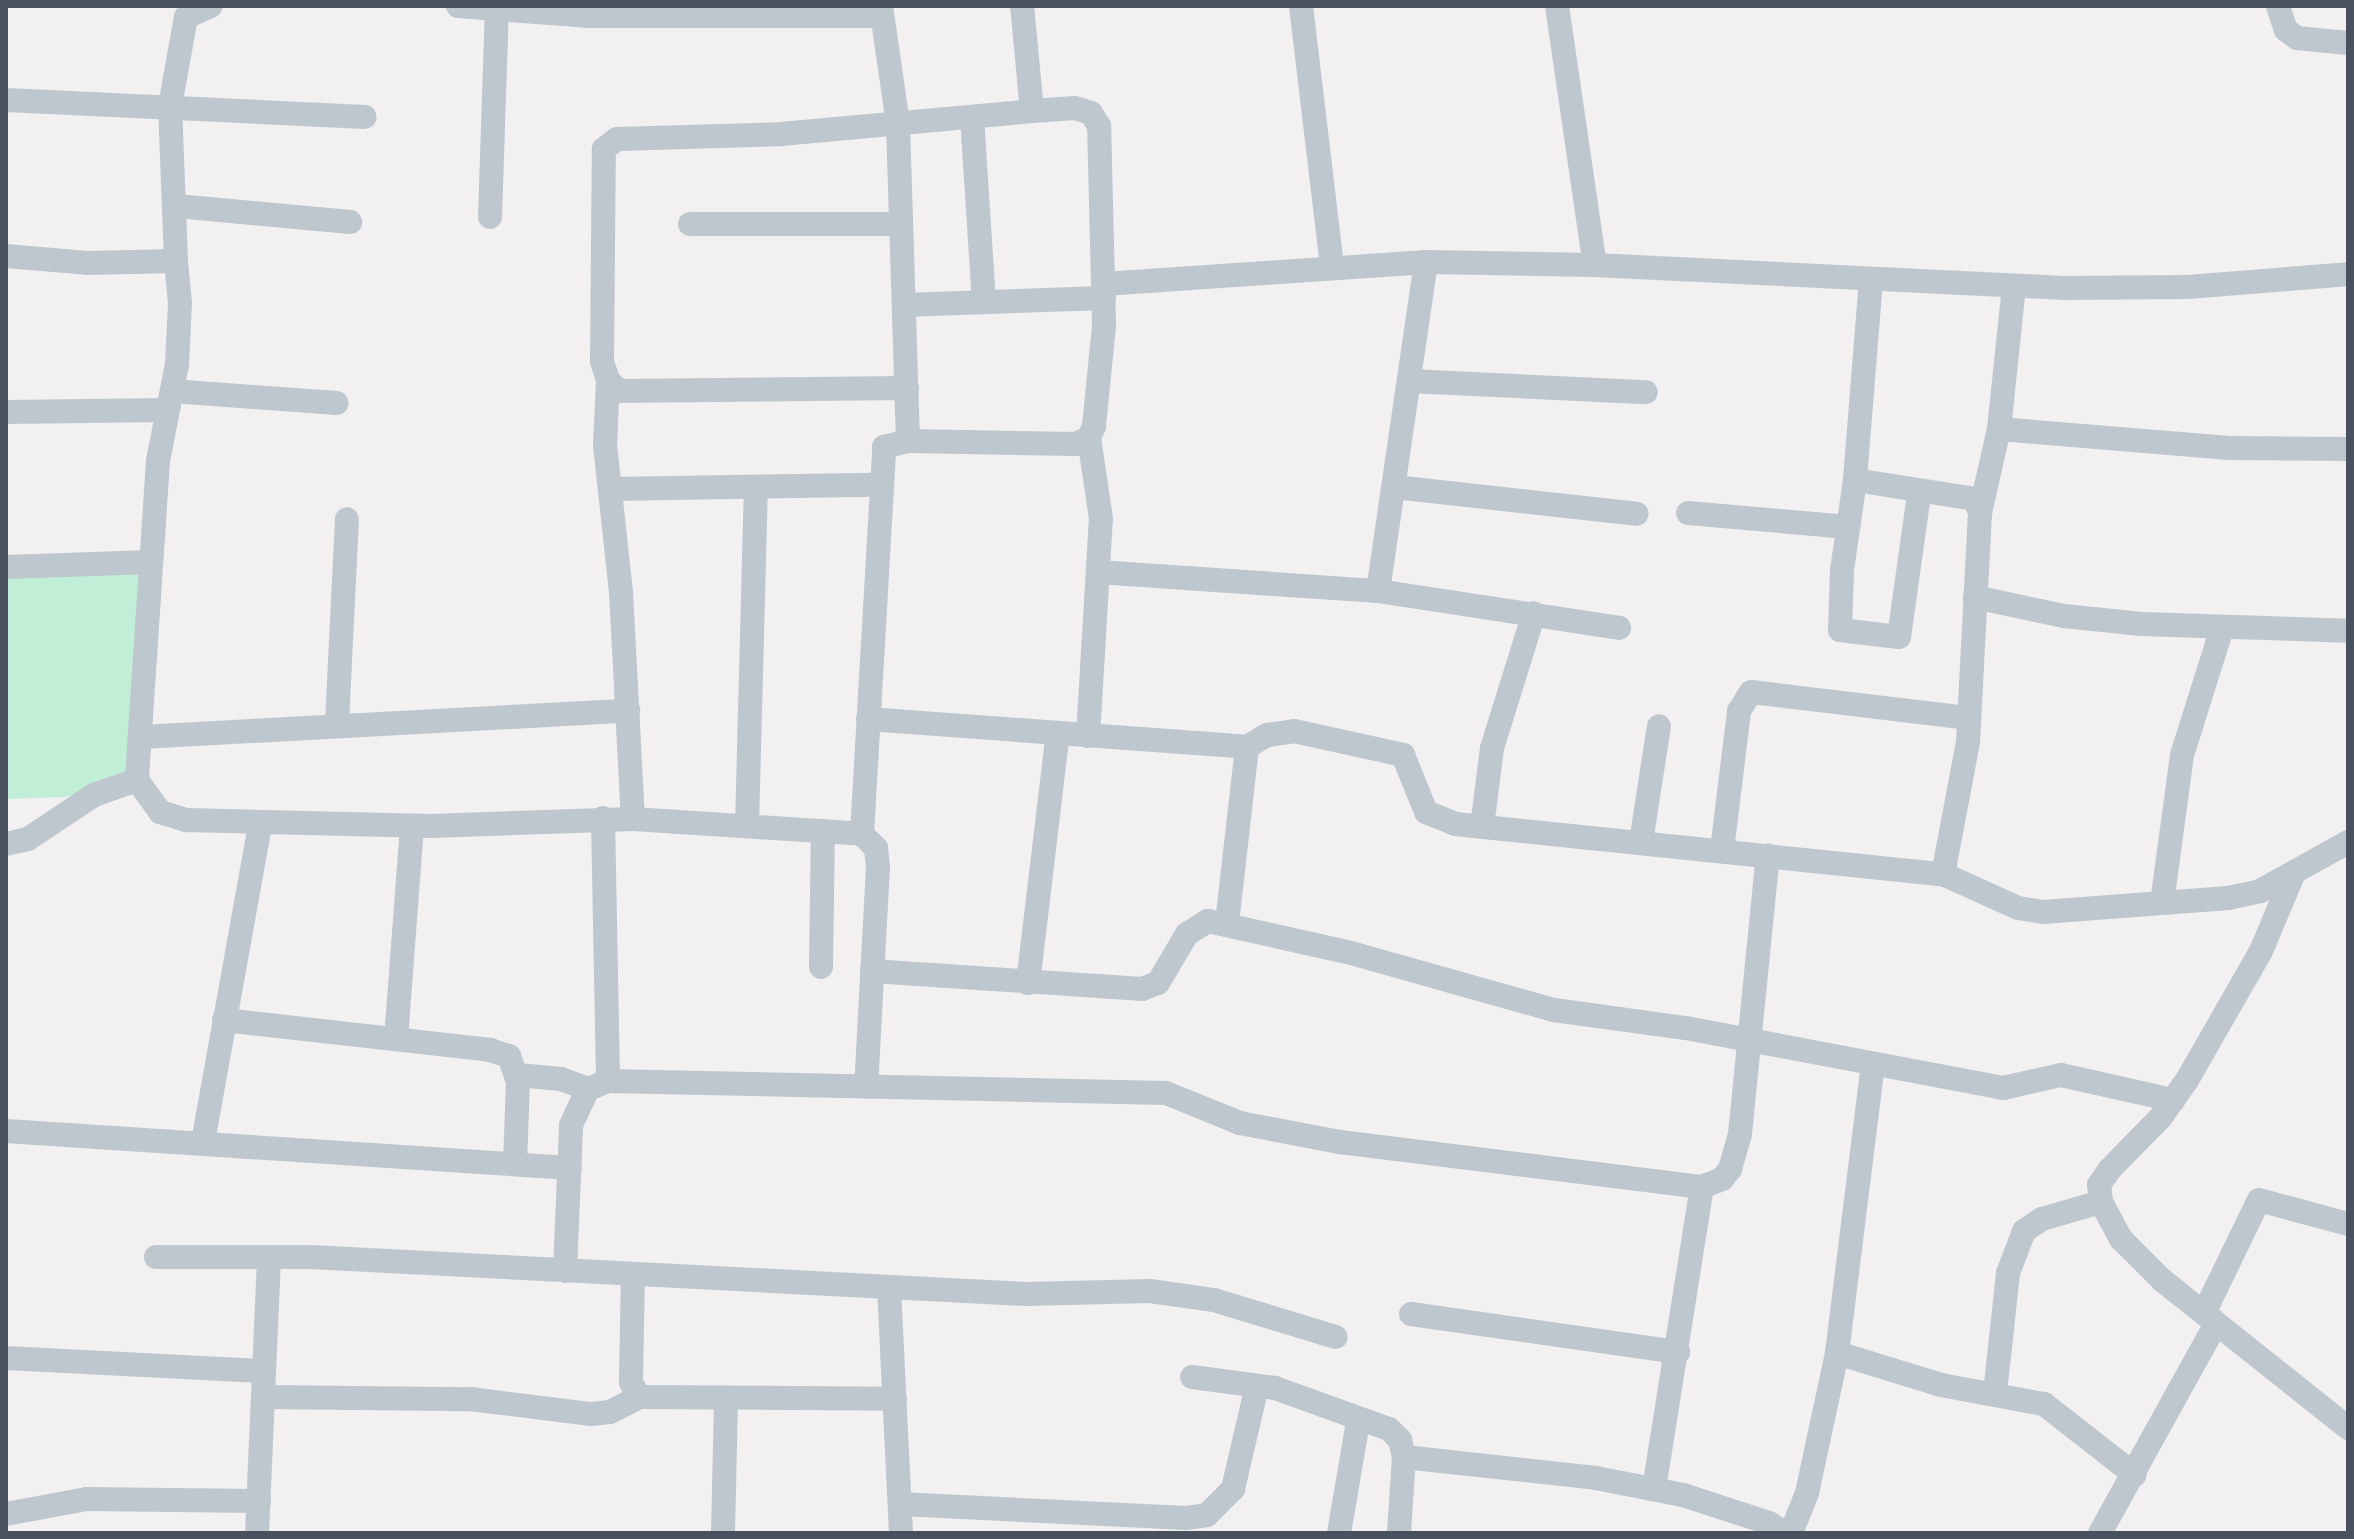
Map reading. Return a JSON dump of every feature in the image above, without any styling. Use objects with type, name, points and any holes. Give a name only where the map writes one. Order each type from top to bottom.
[{"type":"street","points":[[211,6],[186,17],[170,106],[180,303],[151,562],[137,780],[160,812],[187,820],[412,826],[603,818],[862,834],[876,848],[878,867],[866,1087]]},
{"type":"street","points":[[458,6],[882,11],[898,124],[908,441]]},
{"type":"street","points":[[1022,6],[1032,111]]},
{"type":"street","points":[[1301,6],[1332,266]]},
{"type":"street","points":[[1557,6],[1595,265]]},
{"type":"street","points":[[2278,6],[2286,30],[2297,38],[2348,43]]},
{"type":"street","points":[[490,217],[498,8]]},
{"type":"street","points":[[6,100],[365,117]]},
{"type":"street","points":[[633,819],[628,711],[610,489],[608,380],[601,335],[604,149],[617,139],[898,124],[1075,108],[1091,113],[1099,126],[1104,291],[1097,402],[1089,438],[1099,496],[1098,572],[1088,736]]},
{"type":"street","points":[[972,117],[984,302]]},
{"type":"street","points":[[177,206],[350,222]]},
{"type":"street","points":[[690,224],[901,224]]},
{"type":"street","points":[[6,256],[87,263],[176,261]]},
{"type":"street","points":[[1378,591],[1426,262]]},
{"type":"street","points":[[904,305],[984,302],[1332,266],[1426,262],[1595,265],[2014,286],[2188,287],[2348,274]]},
{"type":"street","points":[[1871,280],[1840,630],[1899,637],[1919,494]]},
{"type":"street","points":[[1943,874],[1969,718],[1980,513],[1999,429],[2014,286]]},
{"type":"street","points":[[608,380],[619,391],[636,393],[907,388]]},
{"type":"street","points":[[1409,381],[1646,392]]},
{"type":"street","points":[[6,412],[170,400],[337,403]]},
{"type":"street","points":[[1999,429],[2229,448],[2348,449]]},
{"type":"street","points":[[862,834],[879,485],[884,447],[908,441],[1076,444],[1089,438]]},
{"type":"street","points":[[1855,480],[1919,494],[1975,499],[1980,513]]},
{"type":"street","points":[[610,489],[879,485]]},
{"type":"street","points":[[747,826],[756,487]]},
{"type":"street","points":[[1394,487],[1637,514]]},
{"type":"street","points":[[1688,513],[1848,527]]},
{"type":"street","points":[[337,723],[347,519]]},
{"type":"street","points":[[6,567],[151,562]]},
{"type":"street","points":[[1098,572],[1378,591],[1619,628]]},
{"type":"street","points":[[1975,597],[2064,616],[2222,628],[2348,631]]},
{"type":"street","points":[[1482,827],[1492,748],[1534,613]]},
{"type":"street","points":[[2162,903],[2182,755],[2222,628]]},
{"type":"street","points":[[1722,850],[1739,711],[1751,692],[1969,718]]},
{"type":"street","points":[[141,737],[337,723],[628,711]]},
{"type":"street","points":[[868,719],[1247,747],[1267,735],[1294,731],[1387,747],[1403,755],[1426,812],[1437,820],[1943,874],[2018,908],[2043,912],[2228,898],[2293,875],[2348,842]]},
{"type":"street","points":[[1641,842],[1659,726]]},
{"type":"street","points":[[1028,983],[1058,733]]},
{"type":"street","points":[[1227,923],[1247,747]]},
{"type":"street","points":[[6,844],[28,839],[94,795],[137,780]]},
{"type":"street","points":[[565,1271],[571,1125],[598,1085],[603,818]]},
{"type":"street","points":[[203,1142],[260,824]]},
{"type":"street","points":[[396,1039],[412,826]]},
{"type":"street","points":[[821,967],[823,831]]},
{"type":"street","points":[[518,1075],[598,1085],[1166,1093],[1240,1123],[1422,1154],[1702,1187],[1722,1179],[1734,1159],[1768,855]]},
{"type":"street","points":[[2293,875],[2261,951],[2173,1100],[2099,1185],[2101,1202],[2121,1239],[2216,1324],[2348,1428]]},
{"type":"street","points":[[872,971],[1142,989],[1158,983],[1197,925],[1227,923],[1554,1010],[1686,1028],[1748,1044],[2003,1088],[2061,1075],[2083,1076],[2173,1100]]},
{"type":"street","points":[[224,1020],[490,1050],[509,1056],[518,1075],[515,1164]]},
{"type":"street","points":[[1404,1457],[1596,1478],[1654,1489],[1715,1504],[1788,1533],[1807,1493],[1837,1353],[1873,1066]]},
{"type":"street","points":[[6,1131],[570,1168]]},
{"type":"street","points":[[1654,1489],[1702,1187]]},
{"type":"street","points":[[2216,1324],[2205,1311],[2259,1200],[2348,1224]]},
{"type":"street","points":[[1995,1393],[2008,1273],[2024,1231],[2042,1219],[2101,1202]]},
{"type":"street","points":[[156,1257],[565,1271],[1026,1294],[1150,1291],[1214,1300],[1336,1337]]},
{"type":"street","points":[[257,1533],[269,1259]]},
{"type":"street","points":[[633,1274],[631,1382],[639,1397]]},
{"type":"street","points":[[889,1288],[901,1533]]},
{"type":"street","points":[[1411,1314],[1678,1352]]},
{"type":"street","points":[[2100,1533],[2135,1475],[2216,1324]]},
{"type":"street","points":[[1837,1353],[1941,1385],[2044,1404],[2135,1475]]},
{"type":"street","points":[[6,1358],[264,1371]]},
{"type":"street","points":[[1192,1377],[1257,1386],[1326,1407],[1358,1422],[1389,1429],[1400,1440],[1404,1457],[1399,1533]]},
{"type":"street","points":[[900,1504],[1041,1522],[1207,1515],[1233,1489],[1257,1386]]},
{"type":"street","points":[[263,1397],[470,1399],[591,1414],[610,1412],[639,1397],[895,1399]]},
{"type":"street","points":[[723,1533],[726,1399]]},
{"type":"street","points":[[1339,1533],[1358,1422]]},
{"type":"street","points":[[6,1514],[87,1499],[259,1501]]},
{"type":"green space","points":[[6,559],[140,560],[135,784],[64,797],[6,799]]}]
